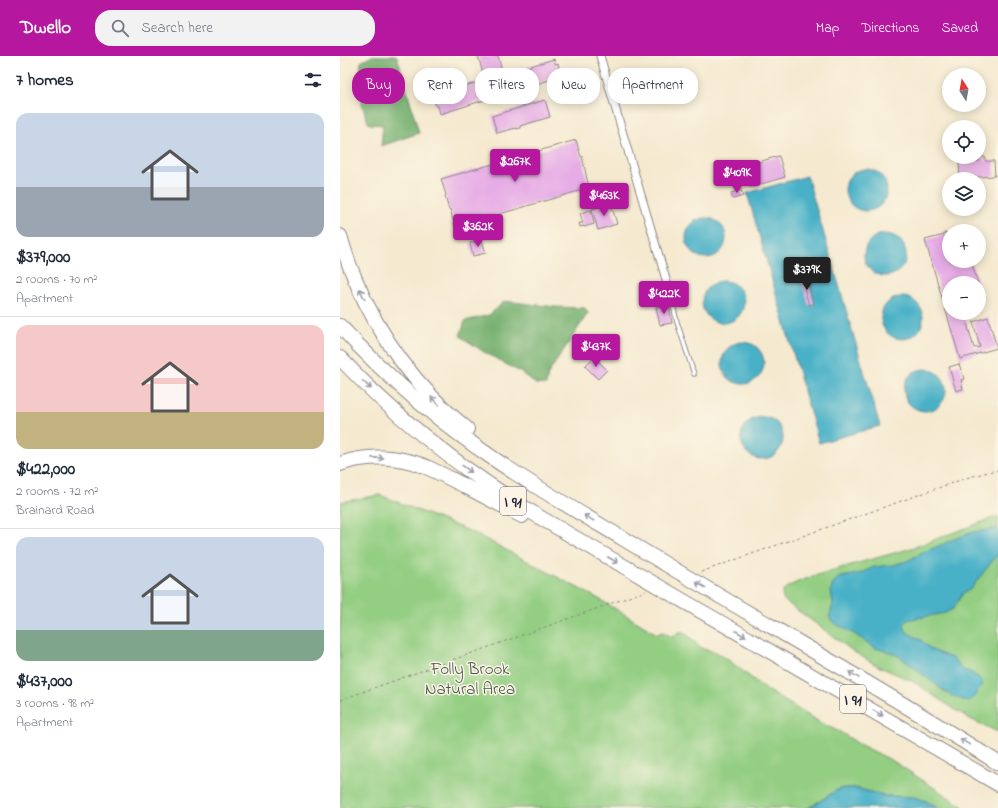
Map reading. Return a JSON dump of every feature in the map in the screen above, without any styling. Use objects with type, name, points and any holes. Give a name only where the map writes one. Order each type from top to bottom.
[{"type":"highway","points":[[340,236],[354,278],[367,306],[384,336],[407,368],[442,407],[462,425],[499,452],[540,489]]},
{"type":"highway","name":"I 91","points":[[340,326],[374,362],[401,387],[430,412],[482,451],[540,489],[916,712],[998,763]]},
{"type":"highway","name":"I 91","points":[[340,358],[396,412],[431,442],[510,499],[998,784]]},
{"type":"highway","points":[[340,464],[357,459],[375,458],[395,459],[416,464],[439,473],[551,532],[591,547]]},
{"type":"street","points":[[600,56],[670,293]]},
{"type":"lane","points":[[670,293],[677,322],[694,374]]},
{"type":"path","points":[[700,572],[966,478],[998,470]]},
{"type":"path","points":[[340,700],[647,591]]},
{"type":"green space","points":[[372,56],[397,56],[400,68],[361,68],[361,62]]},
{"type":"green space","points":[[405,84],[419,133],[381,146],[383,125],[369,124],[362,104],[405,104]]},
{"type":"green space","points":[[505,301],[556,307],[585,308],[588,313],[548,374],[546,385],[536,384],[520,372],[484,352],[460,336],[465,321],[489,315]]},
{"type":"green space","name":"Folly Brook Natural Area","points":[[380,495],[474,533],[599,599],[657,634],[663,632],[672,637],[679,632],[684,632],[703,649],[716,652],[726,658],[768,691],[821,723],[893,761],[965,808],[938,808],[926,801],[914,797],[886,796],[855,788],[848,788],[839,789],[808,808],[340,808],[340,502]]},
{"type":"green space","points":[[998,516],[998,732],[970,719],[914,682],[878,666],[854,652],[783,599],[782,594],[784,590],[800,581],[826,572],[912,548]]},
{"type":"water","points":[[866,169],[881,175],[887,190],[881,205],[866,211],[851,205],[845,190],[851,175]]},
{"type":"water","points":[[807,176],[880,426],[819,443],[747,193]]},
{"type":"water","points":[[706,218],[714,220],[720,224],[724,230],[726,238],[724,246],[720,252],[714,256],[706,258],[698,256],[692,252],[688,246],[686,238],[688,230],[692,224],[698,220]]},
{"type":"water","points":[[885,234],[900,240],[906,255],[900,270],[885,276],[870,270],[864,255],[870,240]]},
{"type":"water","points":[[723,281],[738,287],[744,302],[738,317],[723,323],[708,317],[702,302],[708,287]]},
{"type":"water","points":[[902,297],[917,303],[923,318],[917,333],[902,339],[887,333],[881,318],[887,303]]},
{"type":"water","points":[[743,342],[758,348],[764,363],[758,378],[743,384],[728,378],[722,363],[728,348]]},
{"type":"water","points":[[921,369],[929,369],[937,372],[943,378],[946,390],[943,402],[937,408],[929,411],[921,411],[913,408],[907,402],[904,394],[904,386],[907,378],[913,372]]},
{"type":"water","points":[[762,417],[777,423],[783,438],[777,453],[762,459],[747,453],[741,438],[747,423]]},
{"type":"water","points":[[998,528],[998,554],[971,589],[963,593],[953,609],[945,613],[907,620],[904,624],[908,633],[921,640],[932,650],[954,659],[960,667],[980,679],[983,683],[970,701],[965,701],[948,694],[900,657],[875,648],[836,624],[829,618],[833,604],[831,590],[838,578],[861,573],[874,567],[893,565],[907,561],[959,537],[973,532]]},
{"type":"water","points":[[843,788],[855,788],[886,796],[914,797],[926,801],[938,808],[808,808],[835,791]]},
{"type":"building","points":[[478,56],[498,56],[501,68],[482,68]]},
{"type":"building","points":[[554,59],[555,64],[558,63],[559,68],[547,68],[547,81],[539,83],[539,68],[523,68]]},
{"type":"building","points":[[475,83],[475,103],[440,114],[438,106],[435,104],[467,104],[467,85]]},
{"type":"building","points":[[545,100],[550,117],[520,126],[520,128],[497,133],[492,116],[532,104],[539,104],[539,102]]},
{"type":"building","points":[[576,140],[581,157],[582,156],[589,188],[455,227],[441,179]]},
{"type":"building","points":[[779,156],[785,177],[751,187],[747,172],[750,171],[748,165]]},
{"type":"building","points":[[986,161],[994,161],[995,176],[986,177],[986,172],[960,172],[959,164],[986,164]]},
{"type":"building","points":[[741,190],[743,196],[733,199],[731,193]]},
{"type":"building","points":[[611,204],[617,224],[598,230],[592,209]]},
{"type":"building","points":[[591,210],[594,224],[580,227],[579,223],[583,223],[580,213]]},
{"type":"building","points":[[942,236],[942,268],[973,268],[976,276],[942,276],[942,298],[925,240]]},
{"type":"building","points":[[482,240],[486,253],[473,256],[470,243]]},
{"type":"building","points":[[806,276],[814,304],[809,305],[801,278]]},
{"type":"building","points":[[669,305],[672,323],[660,325],[656,307]]},
{"type":"building","points":[[988,317],[997,348],[960,359],[949,320],[966,320],[974,348],[980,347],[973,322],[986,320],[986,318]]},
{"type":"building","points":[[594,357],[607,370],[598,379],[585,366]]},
{"type":"building","points":[[959,364],[964,379],[961,380],[963,389],[956,391],[949,367]]}]
